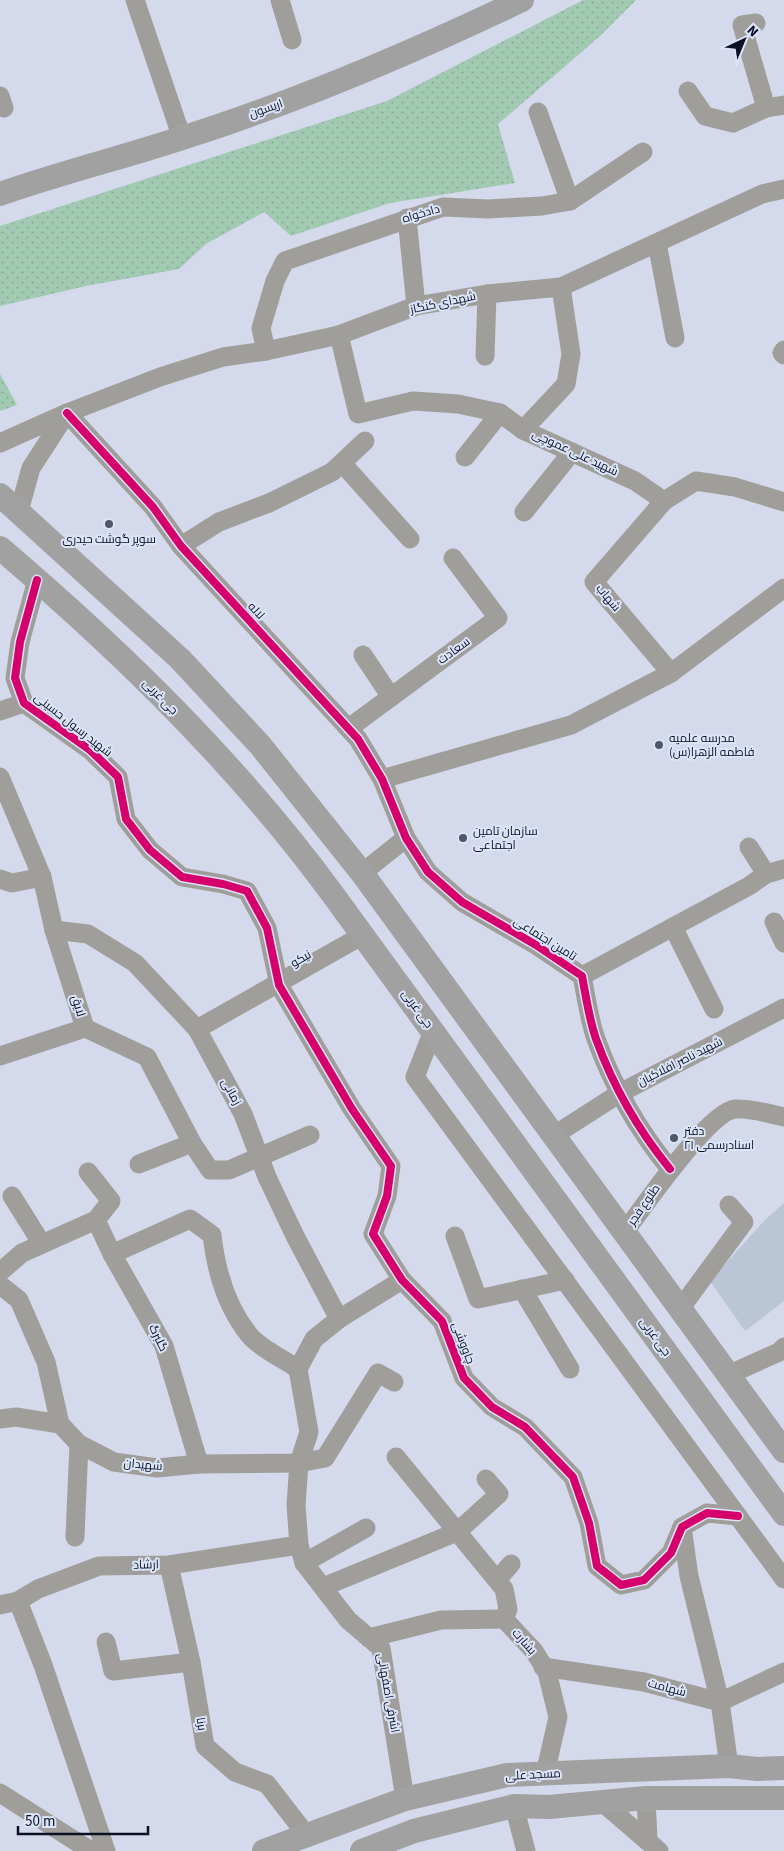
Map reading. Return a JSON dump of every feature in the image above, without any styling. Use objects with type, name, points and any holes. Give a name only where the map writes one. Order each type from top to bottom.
[{"type":"main road","name":"اریسون","points":[[0,194],[182,138],[316,91],[434,42],[522,0]]},
{"type":"main road","points":[[0,495],[180,659],[260,745],[362,873],[784,1451]]},
{"type":"main road","name":"جی غربی","points":[[0,548],[69,607],[156,692],[245,785],[323,880],[784,1514]]},
{"type":"main road","name":"مسجد علی","points":[[264,1851],[308,1837],[405,1799],[507,1775],[729,1766],[757,1770],[784,1768]]},
{"type":"main road","points":[[362,1851],[414,1831],[514,1806],[549,1807],[646,1798],[784,1798]]},
{"type":"street","points":[[135,0],[182,138]]},
{"type":"street","points":[[280,0],[292,40]]},
{"type":"street","points":[[688,91],[705,116],[733,123],[775,107],[742,25],[756,22]]},
{"type":"street","points":[[538,112],[570,201]]},
{"type":"street","name":"دادخواه","points":[[266,351],[261,328],[275,281],[285,261],[443,207],[488,209],[542,206],[570,201],[642,152]]},
{"type":"street","name":"شهدای کنگاز","points":[[0,443],[67,413],[160,377],[223,357],[266,351],[339,335],[416,306],[487,294],[561,287],[762,194],[784,189]]},
{"type":"street","points":[[407,218],[416,306]]},
{"type":"street","points":[[657,243],[675,338]]},
{"type":"street","points":[[523,430],[566,384],[571,354],[561,287]]},
{"type":"street","points":[[485,356],[487,294]]},
{"type":"street","name":"شهید علی عموچی","points":[[339,335],[358,414],[413,401],[458,404],[500,413],[523,430],[635,481],[664,501]]},
{"type":"street","points":[[784,350],[782,353],[784,355]]},
{"type":"street","points":[[19,511],[31,468],[67,413]]},
{"type":"street","name":"لاله","points":[[67,413],[153,507],[181,546],[358,739],[382,779],[406,838]]},
{"type":"street","points":[[464,457],[500,413]]},
{"type":"street","points":[[181,546],[219,522],[269,503],[332,472],[365,442]]},
{"type":"street","points":[[524,512],[572,452]]},
{"type":"street","points":[[342,463],[410,539]]},
{"type":"street","points":[[664,501],[696,482],[735,487],[784,502]]},
{"type":"street","name":"شهاب","points":[[664,501],[594,582],[671,673]]},
{"type":"street","name":"سعادت","points":[[348,728],[498,618],[453,558]]},
{"type":"street","name":"شهید رسول حسینی","points":[[37,580],[20,642],[15,678],[24,702],[90,750],[118,777],[126,820],[150,850],[182,877],[223,884],[247,891],[267,928],[279,985]]},
{"type":"street","points":[[382,779],[570,725],[671,673],[784,588]]},
{"type":"street","points":[[363,655],[391,697]]},
{"type":"street","points":[[0,711],[24,702]]},
{"type":"street","name":"لایق","points":[[0,777],[42,877],[54,930],[85,1028],[147,1057],[192,1143],[210,1170],[229,1170],[260,1158]]},
{"type":"street","points":[[362,873],[406,838]]},
{"type":"street","name":"تامین اجتماعی","points":[[406,838],[428,872],[462,902],[536,945],[582,976],[596,1038],[620,1093],[654,1149],[670,1169]]},
{"type":"street","points":[[582,976],[775,872],[749,847]]},
{"type":"street","points":[[0,880],[12,883],[42,877]]},
{"type":"street","points":[[774,922],[784,943]]},
{"type":"street","points":[[673,927],[714,1009]]},
{"type":"street","name":"زمانی","points":[[54,930],[88,934],[135,963],[197,1030],[243,1114],[260,1158],[295,1236],[339,1319]]},
{"type":"street","name":"نیکو","points":[[197,1030],[279,985],[363,935]]},
{"type":"street","name":"چاووشی","points":[[279,985],[352,1109],[391,1166],[387,1196],[373,1234],[402,1280],[442,1321],[464,1378],[492,1407],[525,1427],[573,1477],[589,1523],[597,1566],[621,1585],[644,1580],[671,1553],[682,1527]]},
{"type":"street","name":"شهید ناصر افلاکیان","points":[[553,1136],[620,1093],[784,1008]]},
{"type":"street","points":[[0,1056],[85,1028]]},
{"type":"street","points":[[433,1031],[415,1077],[784,1580]]},
{"type":"street","name":"طلوع فجر","points":[[624,1233],[670,1169],[719,1116],[734,1109],[784,1117]]},
{"type":"street","points":[[260,1158],[310,1136]]},
{"type":"street","points":[[139,1164],[192,1143]]},
{"type":"street","points":[[0,1272],[22,1252],[96,1220],[111,1201],[88,1172]]},
{"type":"street","points":[[12,1196],[42,1244]]},
{"type":"street","points":[[680,1309],[744,1222],[729,1205]]},
{"type":"street","points":[[112,1254],[190,1219],[212,1235],[219,1274],[233,1310],[251,1337],[298,1369]]},
{"type":"street","name":"گلبرگ","points":[[96,1220],[112,1254],[164,1346],[199,1464]]},
{"type":"street","points":[[455,1236],[478,1299],[565,1280]]},
{"type":"street","points":[[366,1528],[301,1554],[296,1505],[299,1463],[309,1432],[298,1369],[314,1339],[339,1319],[402,1280]]},
{"type":"street","points":[[0,1286],[19,1300],[46,1362],[60,1424],[16,1417],[0,1419]]},
{"type":"street","points":[[522,1289],[570,1369]]},
{"type":"street","points":[[728,1375],[780,1352],[784,1347]]},
{"type":"street","name":"شهیدان","points":[[60,1424],[79,1444],[114,1462],[158,1468],[199,1464],[299,1463],[325,1458],[378,1373],[394,1382]]},
{"type":"street","points":[[75,1537],[79,1444]]},
{"type":"street","name":"بشارت","points":[[396,1457],[497,1580],[504,1590],[508,1609],[504,1618],[534,1651],[543,1667],[558,1717],[545,1774]]},
{"type":"street","points":[[323,1587],[457,1532],[500,1494],[486,1479]]},
{"type":"street","points":[[729,1766],[720,1702],[690,1576],[682,1527],[707,1513],[738,1516]]},
{"type":"street","name":"ارشاد","points":[[9,1603],[99,1566],[169,1565],[301,1554]]},
{"type":"street","name":"اشرفی اصفهانی","points":[[301,1554],[348,1620],[381,1648],[405,1799]]},
{"type":"street","points":[[497,1580],[511,1564]]},
{"type":"street","name":"برنا","points":[[169,1565],[191,1662],[205,1746],[235,1772],[267,1784],[308,1837]]},
{"type":"street","points":[[9,1603],[46,1675],[106,1851]]},
{"type":"street","points":[[369,1638],[441,1620],[504,1618]]},
{"type":"street","points":[[106,1642],[113,1671],[191,1662]]},
{"type":"street","name":"شهامت","points":[[543,1667],[644,1682],[720,1702]]},
{"type":"street","points":[[720,1702],[784,1672]]},
{"type":"street","points":[[0,1793],[91,1851]]},
{"type":"street","points":[[646,1798],[653,1846]]},
{"type":"street","points":[[602,1802],[653,1846]]},
{"type":"street","points":[[514,1806],[526,1851]]},
{"type":"green space","points":[[583,0],[636,0],[599,37],[498,124],[515,183],[390,203],[291,236],[264,212],[206,244],[179,269],[86,286],[0,306],[0,226],[387,101]]},
{"type":"green space","points":[[0,374],[17,405],[0,411]]},
{"type":"building","points":[[784,1203],[784,1301],[745,1331],[710,1281],[765,1220]]},
{"type":"cycle path","points":[[67,413],[153,507],[181,546],[358,739],[382,779],[406,838],[428,872],[462,902],[536,945],[582,976],[594,1031],[610,1074],[637,1124],[670,1169]]},
{"type":"cycle path","points":[[37,580],[20,642],[15,678],[24,703],[90,750],[118,777],[126,819],[150,850],[182,877],[223,884],[247,891],[267,928],[279,985],[352,1109],[391,1166],[387,1196],[373,1234],[402,1280],[442,1321],[464,1378],[492,1407],[525,1427],[573,1477],[589,1523],[597,1566],[621,1585],[644,1580],[671,1553],[682,1527],[707,1513],[738,1516]]},
{"type":"place","name":"سوپر گوشت حیدری","points":[[109,524]]},
{"type":"place","name":"مدرسه علمیه فاطمه الزهرا(س)","points":[[659,745]]},
{"type":"place","name":"سازمان تامین اجتماعی","points":[[463,838]]},
{"type":"place","name":"دفتر اسنادرسمی ۲۱","points":[[674,1138]]}]
